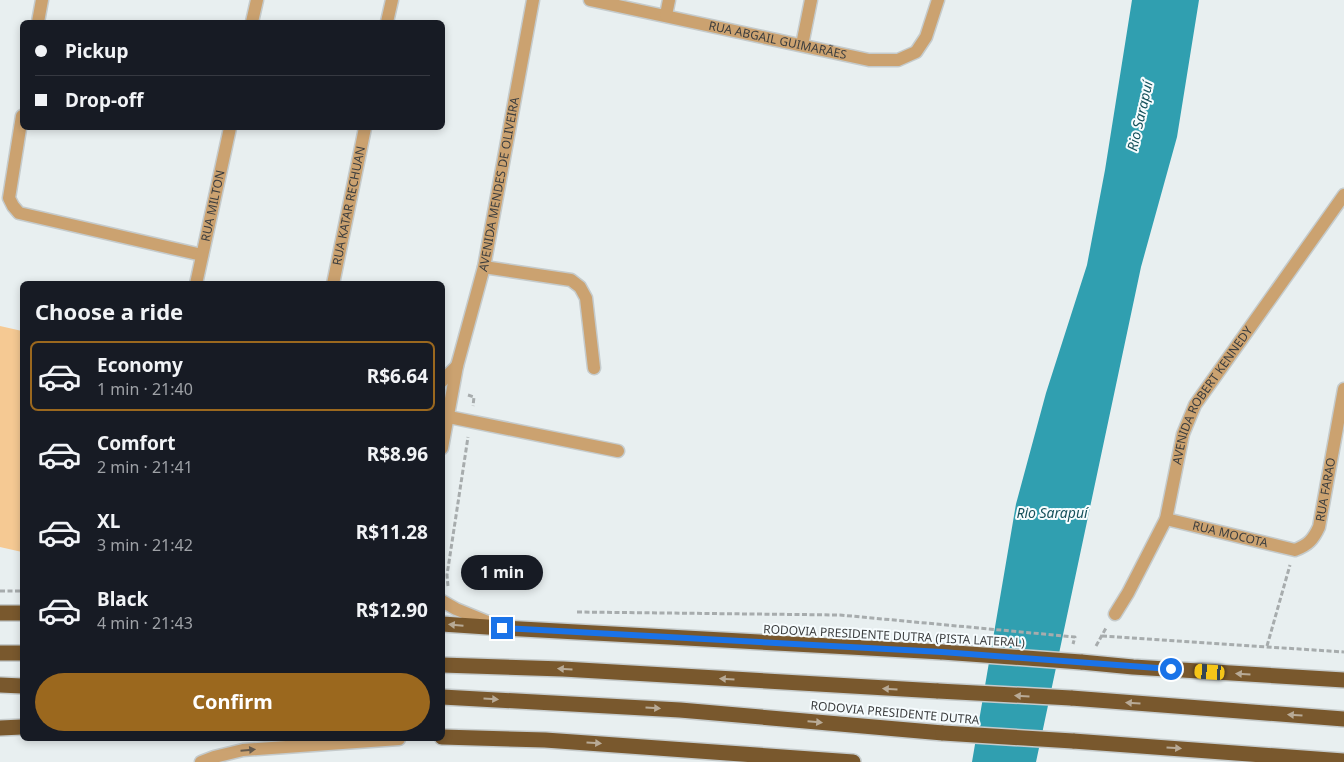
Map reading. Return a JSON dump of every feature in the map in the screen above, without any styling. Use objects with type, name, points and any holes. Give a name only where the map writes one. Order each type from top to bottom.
[{"type":"highway","points":[[0,613],[20,613]]},
{"type":"highway","name":"RODOVIA PRESIDENTE DUTRA (PISTA LATERAL)","points":[[445,624],[942,652],[1133,667],[1344,680]]},
{"type":"highway","points":[[0,653],[20,653]]},
{"type":"highway","name":"RODOVIA PRESIDENTE DUTRA","points":[[445,665],[563,669],[1071,698],[1344,719]]},
{"type":"highway","points":[[0,685],[20,686]]},
{"type":"highway","name":"RODOVIA PRESIDENTE DUTRA","points":[[445,697],[680,710],[943,733],[1344,761]]},
{"type":"highway","points":[[0,728],[20,727]]},
{"type":"highway","points":[[445,737],[545,740],[854,762]]},
{"type":"street","points":[[38,20],[42,0]]},
{"type":"street","points":[[252,20],[257,0]]},
{"type":"street","points":[[387,20],[392,0]]},
{"type":"street","name":"AVENIDA MENDES DE OLIVEIRA","points":[[445,435],[449,417],[447,391],[457,366],[484,267],[534,0]]},
{"type":"street","name":"RUA ABGAIL GUIMARÃES","points":[[590,0],[869,60],[898,60],[916,52],[926,37],[937,2]]},
{"type":"street","points":[[666,15],[669,0]]},
{"type":"street","points":[[802,45],[811,0]]},
{"type":"street","points":[[20,129],[9,198],[19,212],[202,255]]},
{"type":"street","name":"RUA MILTON","points":[[197,281],[230,130]]},
{"type":"street","name":"RUA KATAR RECHUAN","points":[[334,281],[366,130]]},
{"type":"street","name":"AVENIDA ROBERT KENNEDY","points":[[1115,614],[1128,593],[1166,519],[1183,434],[1195,405],[1343,197]]},
{"type":"street","points":[[484,267],[571,280],[580,287],[586,298],[594,368]]},
{"type":"street","name":"AVENIDA MENDES DE OLIVEIRA","points":[[445,378],[457,366]]},
{"type":"street","name":"RUA FARAO","points":[[1295,550],[1306,546],[1314,538],[1319,527],[1344,389]]},
{"type":"street","points":[[449,417],[618,451]]},
{"type":"street","name":"RUA MOCOTA","points":[[1166,519],[1295,550]]},
{"type":"street","points":[[445,603],[502,628]]},
{"type":"street","points":[[201,762],[243,750],[371,741]]},
{"type":"path","points":[[447,391],[474,397],[446,575],[448,587],[453,593]]},
{"type":"path","points":[[1267,646],[1295,550]]},
{"type":"path","points":[[0,591],[20,592]]},
{"type":"path","points":[[572,612],[840,615],[1075,637]]},
{"type":"path","points":[[1095,647],[1115,614]]},
{"type":"path","points":[[1102,636],[1344,652]]},
{"type":"shaded area","points":[[0,326],[20,331],[20,552],[0,547]]},
{"type":"water","name":"Rio Sarapuí","points":[[1132,0],[1199,0],[1177,137],[1141,267],[1036,762],[972,762],[1016,504],[1046,393],[1087,265],[1105,170]]},
{"type":"route","points":[[502,628],[942,652],[1171,669]]}]
